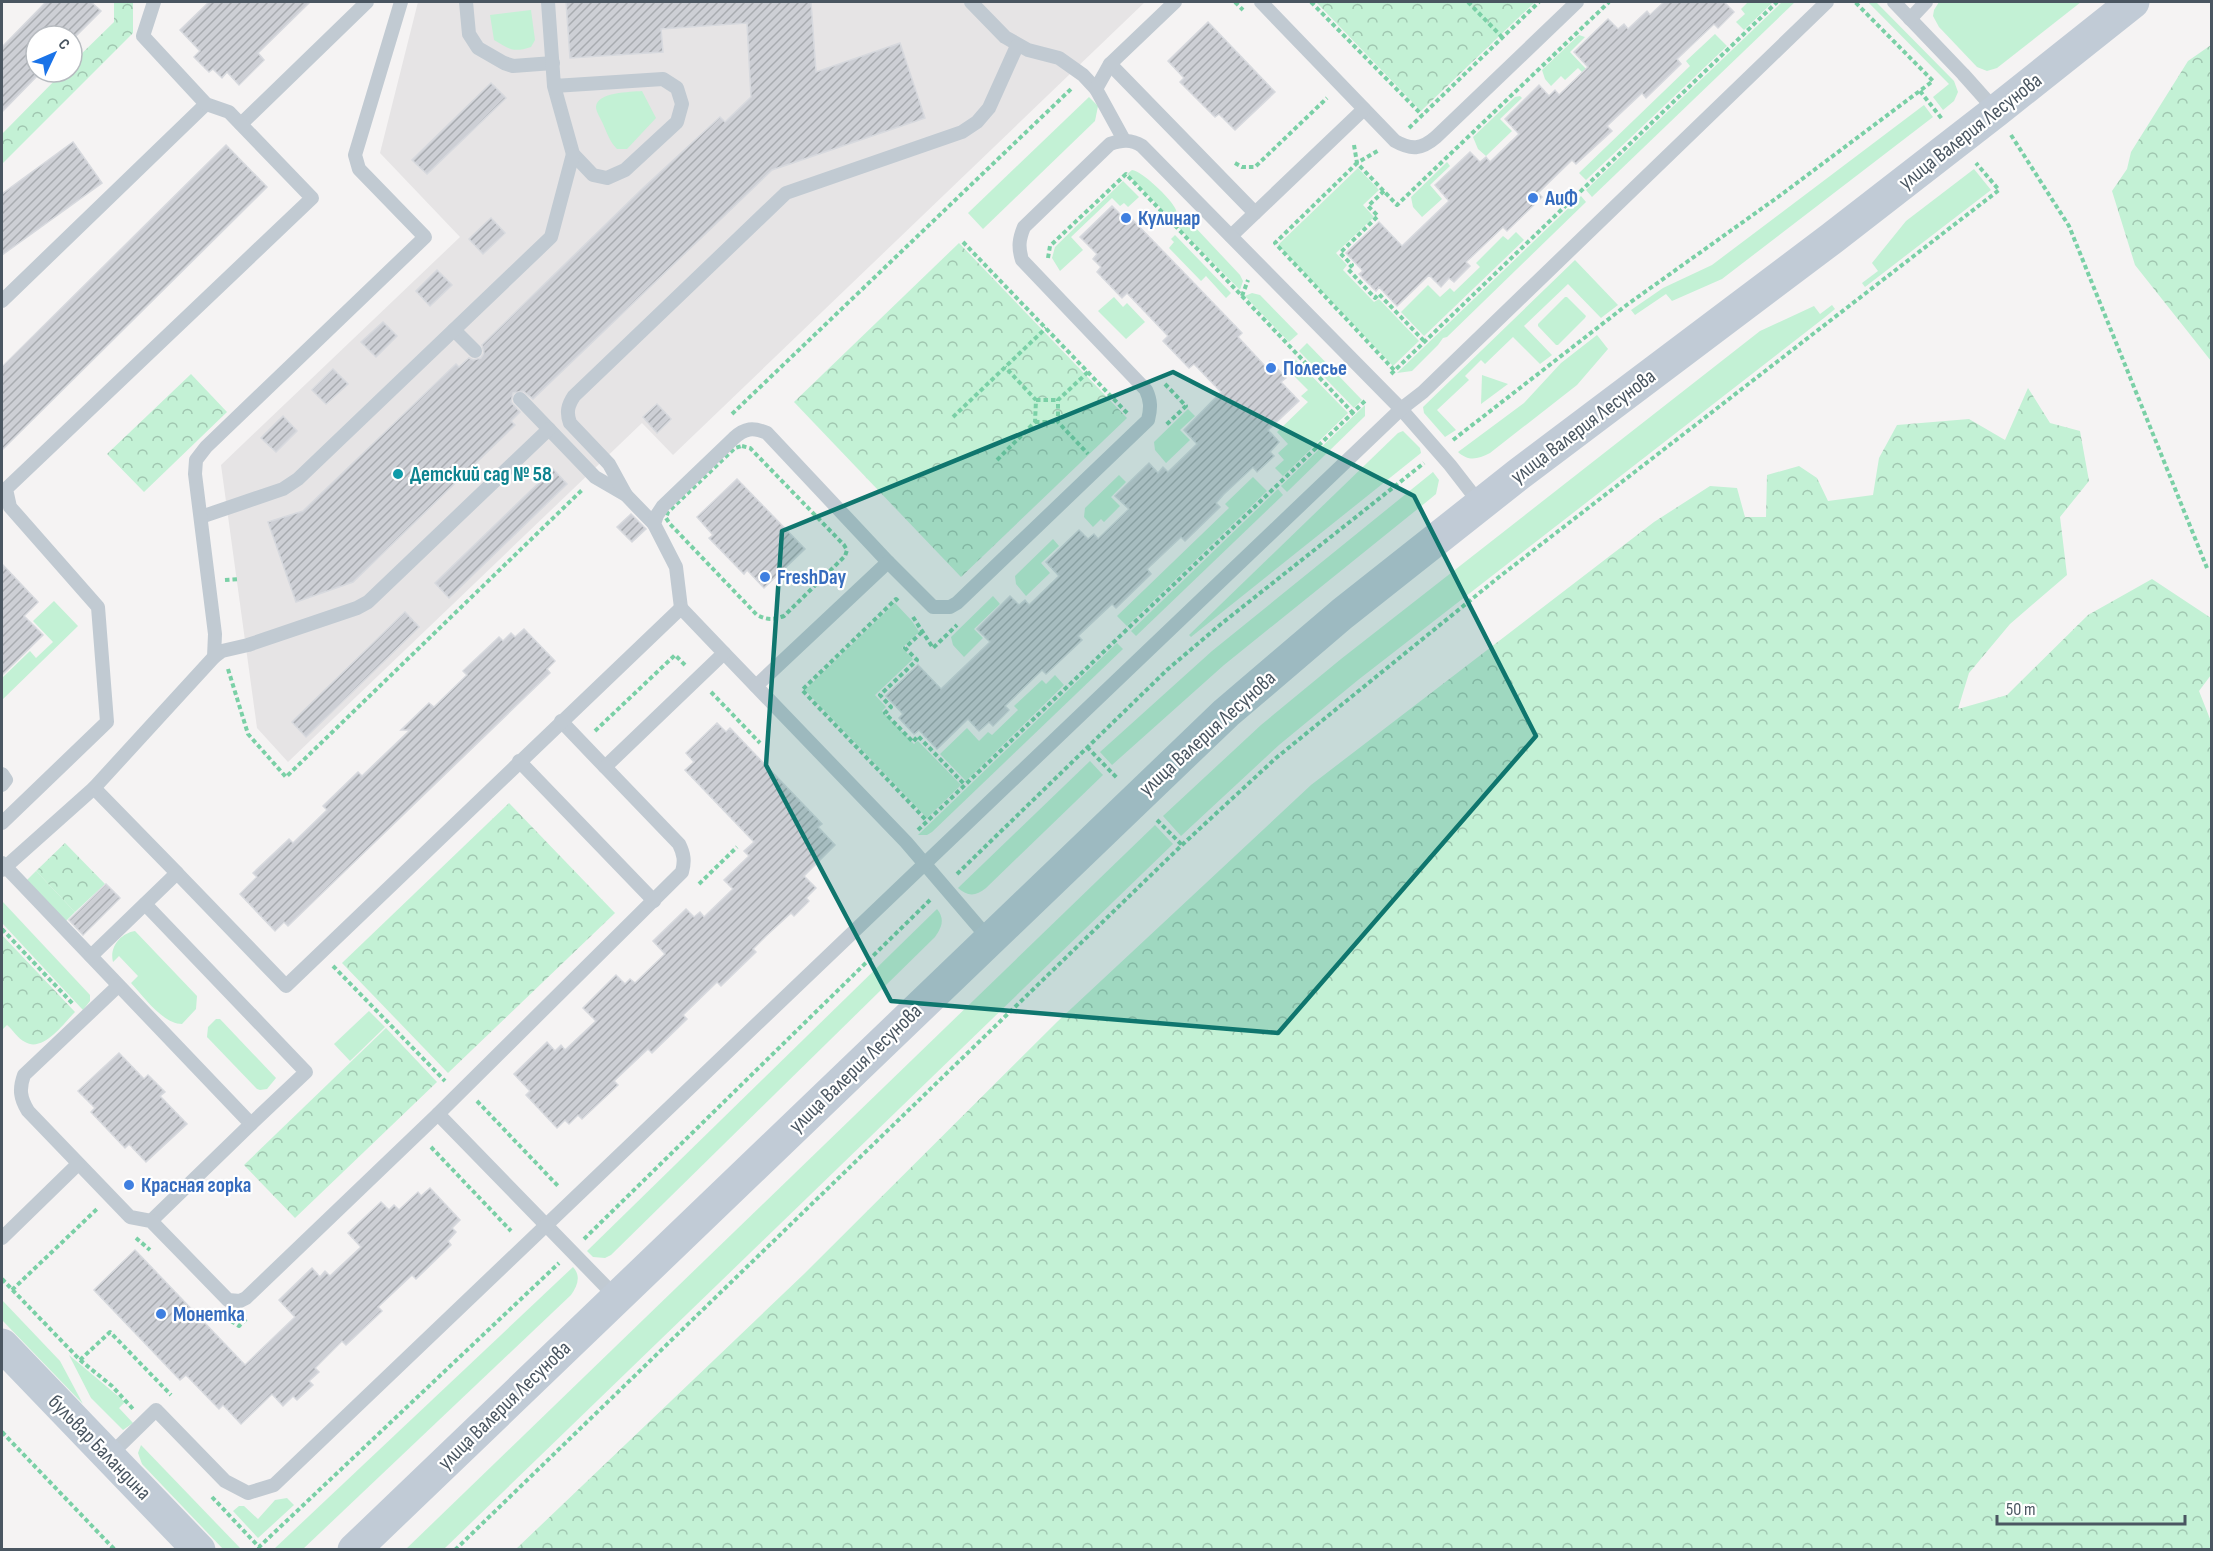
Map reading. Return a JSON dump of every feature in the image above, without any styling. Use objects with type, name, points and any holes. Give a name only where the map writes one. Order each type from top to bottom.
[{"type":"main road","name":"улица Валерия Лесунова","points":[[354,1550],[1226,713],[1342,614],[1958,141],[2133,2]]},
{"type":"main road","name":"бульвар Баландина","points":[[2,1345],[199,1550]]},
{"type":"lane","points":[[2,823],[107,722],[98,607],[10,507],[6,489],[312,198],[230,112],[206,104],[143,36],[154,2]]},
{"type":"lane","points":[[241,124],[367,2]]},
{"type":"lane","points":[[218,654],[195,474],[196,460],[206,447],[425,237],[359,169],[355,155],[401,2]]},
{"type":"lane","points":[[466,2],[470,34],[478,48],[513,66],[552,63]]},
{"type":"lane","points":[[548,2],[554,86],[573,154],[593,175],[607,178],[625,170],[677,122],[682,104],[677,88],[663,79],[554,86]]},
{"type":"lane","points":[[971,2],[1017,46],[1059,58],[1083,75],[1096,89],[1124,140]]},
{"type":"lane","points":[[1096,89],[1110,64],[1175,2]]},
{"type":"lane","points":[[1261,2],[1395,141],[1407,147],[1419,148],[1426,145],[1577,2]]},
{"type":"lane","points":[[109,1456],[156,1410],[225,1481],[248,1493],[274,1485],[926,865],[1401,409],[1423,392],[1827,2]]},
{"type":"lane","points":[[1894,2],[1996,111]]},
{"type":"lane","points":[[1910,19],[1926,2]]},
{"type":"lane","points":[[989,939],[906,842],[681,608],[676,567],[654,524],[626,495],[609,464],[570,423],[567,415],[568,405],[574,396],[786,193],[962,132],[977,122],[988,108],[1017,46]]},
{"type":"lane","points":[[1110,64],[1255,213]]},
{"type":"lane","points":[[2,301],[206,104]]},
{"type":"lane","points":[[1231,236],[1364,109]]},
{"type":"lane","points":[[654,524],[663,506],[734,438],[749,429],[758,429],[766,433],[933,607],[950,607],[957,603],[1148,420],[1151,409],[1146,390],[1022,260],[1019,248],[1019,238],[1024,227],[1110,144],[1124,140],[1142,146],[1401,409],[1481,506]]},
{"type":"lane","points":[[201,517],[284,489],[298,479],[551,237],[573,154]]},
{"type":"lane","points":[[454,330],[476,351]]},
{"type":"lane","points":[[520,399],[595,477],[626,495]]},
{"type":"lane","points":[[251,1124],[3,867],[94,788],[218,654],[357,608],[368,602],[549,429]]},
{"type":"lane","points":[[756,686],[888,561]]},
{"type":"lane","points":[[94,788],[286,986],[681,608]]},
{"type":"lane","points":[[605,767],[724,653]]},
{"type":"lane","points":[[118,986],[24,1075],[20,1086],[21,1100],[28,1112],[130,1217],[151,1221],[228,1300],[240,1301],[246,1298],[438,1114],[682,872],[685,864],[684,853],[679,844],[561,722]]},
{"type":"lane","points":[[519,761],[654,901]]},
{"type":"lane","points":[[2,774],[6,780],[2,785]]},
{"type":"lane","points":[[91,956],[177,873]]},
{"type":"lane","points":[[145,904],[306,1072],[151,1221]]},
{"type":"lane","points":[[438,1114],[616,1297]]},
{"type":"lane","points":[[2,1238],[78,1164]]},
{"type":"path","points":[[1311,2],[1422,115]]},
{"type":"path","points":[[1468,2],[1502,37]]},
{"type":"path","points":[[1394,370],[1275,243],[1357,163],[1395,141],[1539,2]]},
{"type":"path","points":[[1357,163],[1397,205],[1609,2]]},
{"type":"path","points":[[906,842],[1777,2]]},
{"type":"path","points":[[204,1489],[259,1549],[572,1251],[1168,669],[1221,624],[1628,304],[1778,197],[1933,81],[1855,2]]},
{"type":"path","points":[[729,417],[1083,75]]},
{"type":"path","points":[[455,1550],[1173,853],[1276,758],[1499,577],[2000,190],[1958,141],[1920,91]]},
{"type":"path","points":[[1228,156],[1242,167],[1255,167],[1327,98]]},
{"type":"path","points":[[1996,111],[2069,226],[2207,568]]},
{"type":"path","points":[[1048,260],[1050,246],[1126,174],[1353,412]]},
{"type":"path","points":[[1384,191],[1368,206],[1378,216],[1340,253],[1352,265],[1348,269],[1375,298],[1379,294],[1425,341]]},
{"type":"path","points":[[963,242],[1131,418]]},
{"type":"path","points":[[952,417],[1046,328]]},
{"type":"path","points":[[997,460],[1035,422],[1036,400],[1005,367]]},
{"type":"path","points":[[1036,400],[1058,400],[1088,372]]},
{"type":"path","points":[[1161,380],[1186,406],[1161,430]]},
{"type":"path","points":[[1058,400],[1058,422],[1091,457]]},
{"type":"path","points":[[1035,422],[1058,422]]},
{"type":"path","points":[[742,446],[750,448],[847,550],[845,556],[784,616],[766,619],[757,615],[666,518],[668,512],[735,448],[742,446]]},
{"type":"path","points":[[218,654],[248,734],[286,777],[595,477]]},
{"type":"path","points":[[925,600],[896,599],[802,690],[927,821]]},
{"type":"path","points":[[896,599],[902,605]]},
{"type":"path","points":[[908,611],[933,648],[959,624]]},
{"type":"path","points":[[922,632],[905,648],[917,660],[880,695],[891,707],[885,713],[913,742],[918,736],[965,785]]},
{"type":"path","points":[[695,887],[737,847]]},
{"type":"path","points":[[2,929],[85,1017]]},
{"type":"path","points":[[319,952],[443,1079],[475,1099],[558,1186],[503,1239]]},
{"type":"path","points":[[12,1290],[103,1204]]},
{"type":"path","points":[[132,1233],[152,1251]]},
{"type":"path","points":[[2,1279],[80,1360],[130,1404],[141,1423]]},
{"type":"path","points":[[223,1318],[239,1326],[247,1318]]},
{"type":"path","points":[[80,1360],[110,1332],[173,1397]]},
{"type":"path","points":[[2,1432],[115,1550]]},
{"type":"highlighted area","points":[[1173,372],[1414,496],[1536,736],[1278,1033],[891,1001],[766,765],[782,531]]},
{"type":"shaded area","points":[[418,2],[1145,2],[673,455],[642,423],[288,762],[257,728],[221,465],[460,237],[380,153]]},
{"type":"green space","points":[[114,2],[133,2],[133,33],[84,82],[84,51],[114,22]]},
{"type":"green space","points":[[1316,2],[1535,2],[1421,111]]},
{"type":"green space","points":[[1748,2],[1773,2],[1744,30],[1736,22],[1745,14],[1741,9]]},
{"type":"green space","points":[[1782,2],[1795,2],[1592,197],[1586,190]]},
{"type":"green space","points":[[1868,2],[1876,2],[1954,81],[1958,92],[1954,101],[1943,110],[1933,97],[1949,84]]},
{"type":"green space","points":[[1939,2],[2081,2],[1997,68],[1987,71],[1977,67],[1939,27],[1933,16]]},
{"type":"green space","points":[[531,10],[535,40],[531,47],[520,50],[511,49],[494,40],[490,15]]},
{"type":"green space","points":[[1715,34],[1727,46],[1586,180],[1579,173],[1690,66],[1686,61]]},
{"type":"green space","points":[[1579,35],[1585,37],[1570,52],[1586,69],[1582,72],[1578,68],[1565,80],[1561,76],[1551,86],[1542,70]]},
{"type":"green space","points":[[2211,45],[2211,361],[2135,265],[2112,191],[2127,169],[2131,152],[2188,61]]},
{"type":"green space","points":[[51,84],[82,84],[2,164],[2,134]]},
{"type":"green space","points":[[642,91],[656,118],[627,149],[617,149],[598,113],[596,107],[598,102],[602,98],[615,94]]},
{"type":"green space","points":[[1089,97],[1098,106],[1095,121],[983,229],[968,213]]},
{"type":"green space","points":[[1515,97],[1522,98],[1500,119],[1512,131],[1486,156],[1478,149],[1473,137]]},
{"type":"green space","points":[[1924,105],[1933,117],[1722,279],[1672,301],[1666,294],[1635,315],[1631,310],[1663,288],[1712,265]]},
{"type":"green space","points":[[1447,162],[1450,166],[1430,185],[1442,199],[1422,217],[1413,207],[1411,197]]},
{"type":"green space","points":[[1358,168],[1379,190],[1363,205],[1374,217],[1336,253],[1347,265],[1343,270],[1374,302],[1379,299],[1419,341],[1393,366],[1278,245]]},
{"type":"green space","points":[[1974,169],[1991,190],[1865,287],[1862,283],[1878,271],[1872,263],[1906,221]]},
{"type":"green space","points":[[1132,170],[1149,180],[1168,198],[1176,212],[1174,221],[1127,174]]},
{"type":"green space","points":[[1123,181],[1139,197],[1128,207],[1124,203],[1120,206],[1112,198],[1071,237],[1083,250],[1060,271],[1052,258],[1055,247]]},
{"type":"green space","points":[[1581,196],[1586,202],[1447,337],[1443,338],[1412,371],[1397,373]]},
{"type":"green space","points":[[1186,224],[1194,226],[1240,275],[1243,281],[1240,290],[1178,227]]},
{"type":"green space","points":[[1516,232],[1524,240],[1424,336],[1401,312],[1428,285],[1440,297],[1450,288],[1454,292],[1480,267],[1476,263],[1503,236],[1508,240]]},
{"type":"green space","points":[[1175,235],[1231,293],[1226,298],[1206,276],[1201,281],[1169,248],[1174,242],[1171,239]]},
{"type":"green space","points":[[959,243],[1127,418],[961,577],[794,402]]},
{"type":"green space","points":[[1575,260],[1618,305],[1601,318],[1568,284],[1524,326],[1552,355],[1540,364],[1513,337],[1485,364],[1481,360],[1465,376],[1469,380],[1437,410],[1456,430],[1445,437],[1424,413],[1423,407]]},
{"type":"green space","points":[[1252,293],[1260,295],[1298,334],[1289,342],[1245,296]]},
{"type":"green space","points":[[1114,297],[1123,307],[1127,303],[1145,322],[1126,339],[1098,311]]},
{"type":"green space","points":[[1565,297],[1586,316],[1556,345],[1538,324]]},
{"type":"green space","points":[[1832,305],[1835,309],[1824,318],[1358,680],[1279,745],[1181,836],[1163,816],[1261,725],[1341,659],[1760,331],[1814,306],[1820,314]]},
{"type":"green space","points":[[1597,335],[1608,349],[1577,385],[1490,453],[1474,458],[1466,457],[1458,452],[1524,403],[1561,363]]},
{"type":"green space","points":[[1307,343],[1362,400],[1354,408],[1299,351]]},
{"type":"green space","points":[[1296,360],[1348,413],[1283,476],[1275,468],[1284,460],[1278,453],[1288,444],[1277,432],[1308,402],[1301,396],[1308,390],[1287,369]]},
{"type":"green space","points":[[191,374],[227,412],[144,492],[107,454]]},
{"type":"green space","points":[[1482,375],[1508,384],[1481,404]]},
{"type":"green space","points":[[2028,388],[2050,423],[2080,431],[2089,481],[2060,517],[2067,575],[2010,624],[1969,673],[1958,709],[2007,695],[2088,615],[2152,579],[2211,618],[2211,675],[2199,691],[2212,724],[2211,1549],[516,1549],[804,1274],[1058,1021],[1311,785],[1654,522],[1710,486],[1737,488],[1745,517],[1766,517],[1767,475],[1799,466],[1817,478],[1828,501],[1873,495],[1879,458],[1897,425],[1969,419],[2005,440]]},
{"type":"green space","points":[[1365,405],[1365,416],[1287,492],[1281,486]]},
{"type":"green space","points":[[1188,409],[1195,416],[1180,430],[1190,440],[1166,463],[1155,450],[1154,442]]},
{"type":"green space","points":[[1403,431],[1420,448],[1421,453],[1191,637],[1189,635],[1398,433]]},
{"type":"green space","points":[[1433,472],[1439,480],[1436,494],[1224,665],[1112,765],[1100,752],[1212,651]]},
{"type":"green space","points":[[1119,475],[1126,482],[1111,497],[1120,506],[1104,522],[1101,519],[1093,527],[1084,517],[1085,508]]},
{"type":"green space","points":[[1253,477],[1267,491],[1127,626],[1117,616],[1229,508],[1225,504]]},
{"type":"green space","points":[[1278,489],[1283,495],[1136,636],[1131,631]]},
{"type":"green space","points":[[1053,539],[1059,546],[1041,563],[1050,573],[1026,596],[1016,584],[1015,576]]},
{"type":"green space","points":[[993,596],[1000,604],[974,629],[983,638],[964,657],[953,645],[951,637]]},
{"type":"green space","points":[[54,601],[78,626],[2,700],[2,678],[30,651],[36,658],[53,642],[33,621]]},
{"type":"green space","points":[[895,603],[919,632],[902,648],[913,659],[875,695],[886,707],[882,711],[914,744],[918,741],[961,785],[927,818],[805,690]]},
{"type":"green space","points":[[1117,643],[1123,649],[932,832],[927,835],[918,835]]},
{"type":"green space","points":[[1055,675],[1064,685],[966,781],[940,754],[967,728],[979,741],[988,732],[992,735],[1018,710],[1014,706],[1042,680],[1046,684]]},
{"type":"green space","points":[[1090,761],[1103,775],[986,888],[979,893],[972,894],[965,893],[958,888]]},
{"type":"green space","points":[[509,803],[615,913],[448,1073],[342,963]]},
{"type":"green space","points":[[1155,825],[1173,844],[444,1549],[406,1549]]},
{"type":"green space","points":[[65,843],[105,884],[75,912],[36,871]]},
{"type":"green space","points":[[36,871],[75,912],[65,922],[26,881]]},
{"type":"green space","points":[[2,901],[90,995],[90,1001],[83,1010],[2,923]]},
{"type":"green space","points":[[937,909],[942,923],[935,937],[611,1255],[605,1258],[593,1257],[587,1251]]},
{"type":"green space","points":[[135,931],[197,996],[196,1009],[182,1024],[168,1019],[147,1002],[131,983],[138,976],[119,956],[113,962],[113,951],[117,942],[125,935]]},
{"type":"green space","points":[[2,935],[75,1012],[53,1035],[39,1044],[22,1041],[7,1025],[2,1030]]},
{"type":"green space","points":[[369,1011],[385,1027],[350,1061],[334,1044]]},
{"type":"green space","points":[[216,1019],[220,1019],[276,1078],[267,1089],[257,1089],[207,1037],[208,1027]]},
{"type":"green space","points":[[386,1028],[437,1082],[295,1218],[244,1165]]},
{"type":"green space","points":[[573,1267],[578,1281],[571,1295],[303,1549],[274,1549]]},
{"type":"green space","points":[[2,1300],[60,1361],[83,1404],[2,1320]]},
{"type":"green space","points":[[69,1355],[125,1402],[119,1408],[133,1423],[123,1430],[91,1398]]},
{"type":"green space","points":[[141,1445],[241,1549],[223,1549],[142,1464],[138,1453]]},
{"type":"green space","points":[[287,1498],[294,1505],[258,1538],[233,1511],[239,1506],[244,1506],[258,1519],[275,1500]]},
{"type":"building","points":[[46,2],[91,2],[101,11],[84,28],[84,24],[24,24]]},
{"type":"building","points":[[209,2],[310,2],[258,53],[264,60],[239,85],[227,72],[222,78],[213,69],[209,72],[194,57],[200,51],[180,30]]},
{"type":"building","points":[[566,2],[811,2],[816,72],[900,43],[925,118],[772,170],[533,399],[523,391],[513,393],[511,402],[520,412],[511,421],[515,425],[353,582],[296,602],[268,522],[303,511],[456,364],[459,367],[469,358],[473,360],[481,358],[484,353],[482,345],[642,189],[720,117],[725,122],[751,97],[747,23],[661,29],[663,52],[570,58]]},
{"type":"building","points":[[1664,2],[1724,2],[1734,12],[1718,28],[1714,24],[1677,59],[1681,64],[1646,98],[1642,93],[1607,126],[1612,131],[1576,164],[1572,160],[1538,193],[1542,197],[1507,231],[1503,227],[1466,262],[1470,266],[1454,282],[1449,278],[1441,287],[1429,275],[1397,306],[1379,287],[1376,291],[1359,274],[1363,271],[1346,253],[1379,222],[1402,246],[1449,201],[1435,185],[1470,152],[1480,162],[1486,157],[1490,162],[1519,134],[1505,119],[1539,85],[1549,96],[1555,90],[1559,95],[1588,67],[1574,52],[1608,19],[1618,29],[1624,24],[1628,29],[1647,11],[1650,15]]},
{"type":"building","points":[[1208,22],[1275,92],[1235,130],[1219,114],[1215,117],[1180,82],[1184,78],[1168,61]]},
{"type":"building","points":[[24,24],[24,84],[29,84],[2,112],[2,47]]},
{"type":"building","points":[[491,83],[506,98],[427,174],[412,160]]},
{"type":"building","points":[[73,142],[102,183],[2,255],[2,194]]},
{"type":"building","points":[[226,145],[267,187],[2,450],[2,367]]},
{"type":"building","points":[[1112,206],[1121,215],[1125,212],[1242,333],[1238,337],[1265,366],[1270,361],[1286,378],[1281,382],[1299,401],[1268,430],[1279,442],[1270,452],[1274,456],[1257,472],[1253,467],[1224,494],[1216,503],[1220,507],[1185,541],[1181,537],[1147,569],[1151,574],[1116,608],[1112,604],[1078,636],[1082,640],[1046,674],[1042,670],[1005,706],[1009,710],[993,726],[989,722],[979,731],[968,719],[937,749],[919,730],[914,734],[899,718],[903,714],[886,696],[918,665],[941,689],[990,642],[977,629],[1010,596],[1019,605],[1025,600],[1029,605],[1059,576],[1046,562],[1079,530],[1088,539],[1094,534],[1098,539],[1129,509],[1115,496],[1149,463],[1158,473],[1163,467],[1168,472],[1197,444],[1184,430],[1221,392],[1194,364],[1189,368],[1163,341],[1168,336],[1127,293],[1122,298],[1097,272],[1101,267],[1093,259],[1097,254],[1080,237]]},
{"type":"building","points":[[491,218],[505,233],[483,254],[469,239]]},
{"type":"building","points":[[437,270],[452,285],[430,306],[416,291]]},
{"type":"building","points":[[383,322],[397,336],[376,357],[361,342]]},
{"type":"building","points":[[333,369],[348,384],[326,404],[312,390]]},
{"type":"building","points":[[657,404],[671,419],[657,433],[643,417]]},
{"type":"building","points":[[283,416],[297,431],[276,452],[261,438]]},
{"type":"building","points":[[553,469],[567,484],[449,598],[435,583]]},
{"type":"building","points":[[737,479],[805,549],[764,588],[747,570],[744,574],[709,538],[713,535],[697,517]]},
{"type":"building","points":[[631,514],[646,529],[632,542],[617,527]]},
{"type":"building","points":[[2,564],[38,602],[24,616],[43,635],[2,675]]},
{"type":"building","points":[[405,612],[419,627],[306,737],[292,722]]},
{"type":"building","points":[[524,629],[555,661],[547,669],[550,673],[288,926],[284,922],[275,931],[240,894],[257,877],[253,873],[289,839],[293,843],[327,810],[323,806],[358,772],[362,776],[410,730],[401,730],[429,703],[434,707],[467,675],[463,671],[499,637],[503,641],[511,633],[515,637]]},
{"type":"building","points":[[717,723],[726,732],[730,728],[822,824],[818,827],[835,845],[804,876],[816,888],[806,898],[809,901],[794,916],[791,913],[766,936],[753,949],[756,952],[721,986],[717,982],[683,1015],[687,1019],[652,1053],[648,1049],[614,1081],[618,1085],[582,1119],[578,1115],[569,1124],[565,1120],[557,1128],[526,1095],[530,1091],[514,1074],[547,1042],[555,1051],[561,1045],[565,1050],[596,1021],[583,1008],[616,975],[625,984],[630,979],[635,983],[665,954],[653,941],[686,909],[694,917],[700,912],[704,917],[733,889],[724,880],[749,856],[744,851],[754,842],[685,770],[694,762],[686,753]]},
{"type":"building","points":[[106,884],[120,898],[83,935],[69,920]]},
{"type":"building","points":[[119,1053],[144,1079],[148,1075],[165,1092],[160,1096],[187,1124],[146,1162],[129,1144],[125,1148],[91,1112],[95,1108],[78,1091]]},
{"type":"building","points":[[430,1188],[460,1220],[452,1228],[456,1232],[448,1241],[451,1245],[416,1279],[412,1275],[378,1307],[382,1311],[346,1345],[342,1341],[315,1368],[319,1372],[309,1381],[313,1385],[297,1400],[293,1396],[283,1406],[272,1394],[241,1424],[223,1405],[219,1409],[186,1375],[180,1380],[94,1290],[135,1250],[245,1365],[295,1317],[279,1300],[312,1268],[320,1277],[325,1271],[330,1276],[361,1247],[348,1233],[381,1202],[389,1210],[394,1205],[399,1210],[418,1192],[421,1196]]},
{"type":"place","name":"АиФ","points":[[1533,198]]},
{"type":"place","name":"Кулинар","points":[[1126,218]]},
{"type":"place","name":"Полесье","points":[[1271,368]]},
{"type":"place","name":"Детский сад № 58","points":[[398,474]]},
{"type":"place","name":"FreshDay","points":[[765,577]]},
{"type":"place","name":"Красная горка","points":[[129,1185]]},
{"type":"place","name":"Монетка","points":[[161,1314]]}]
